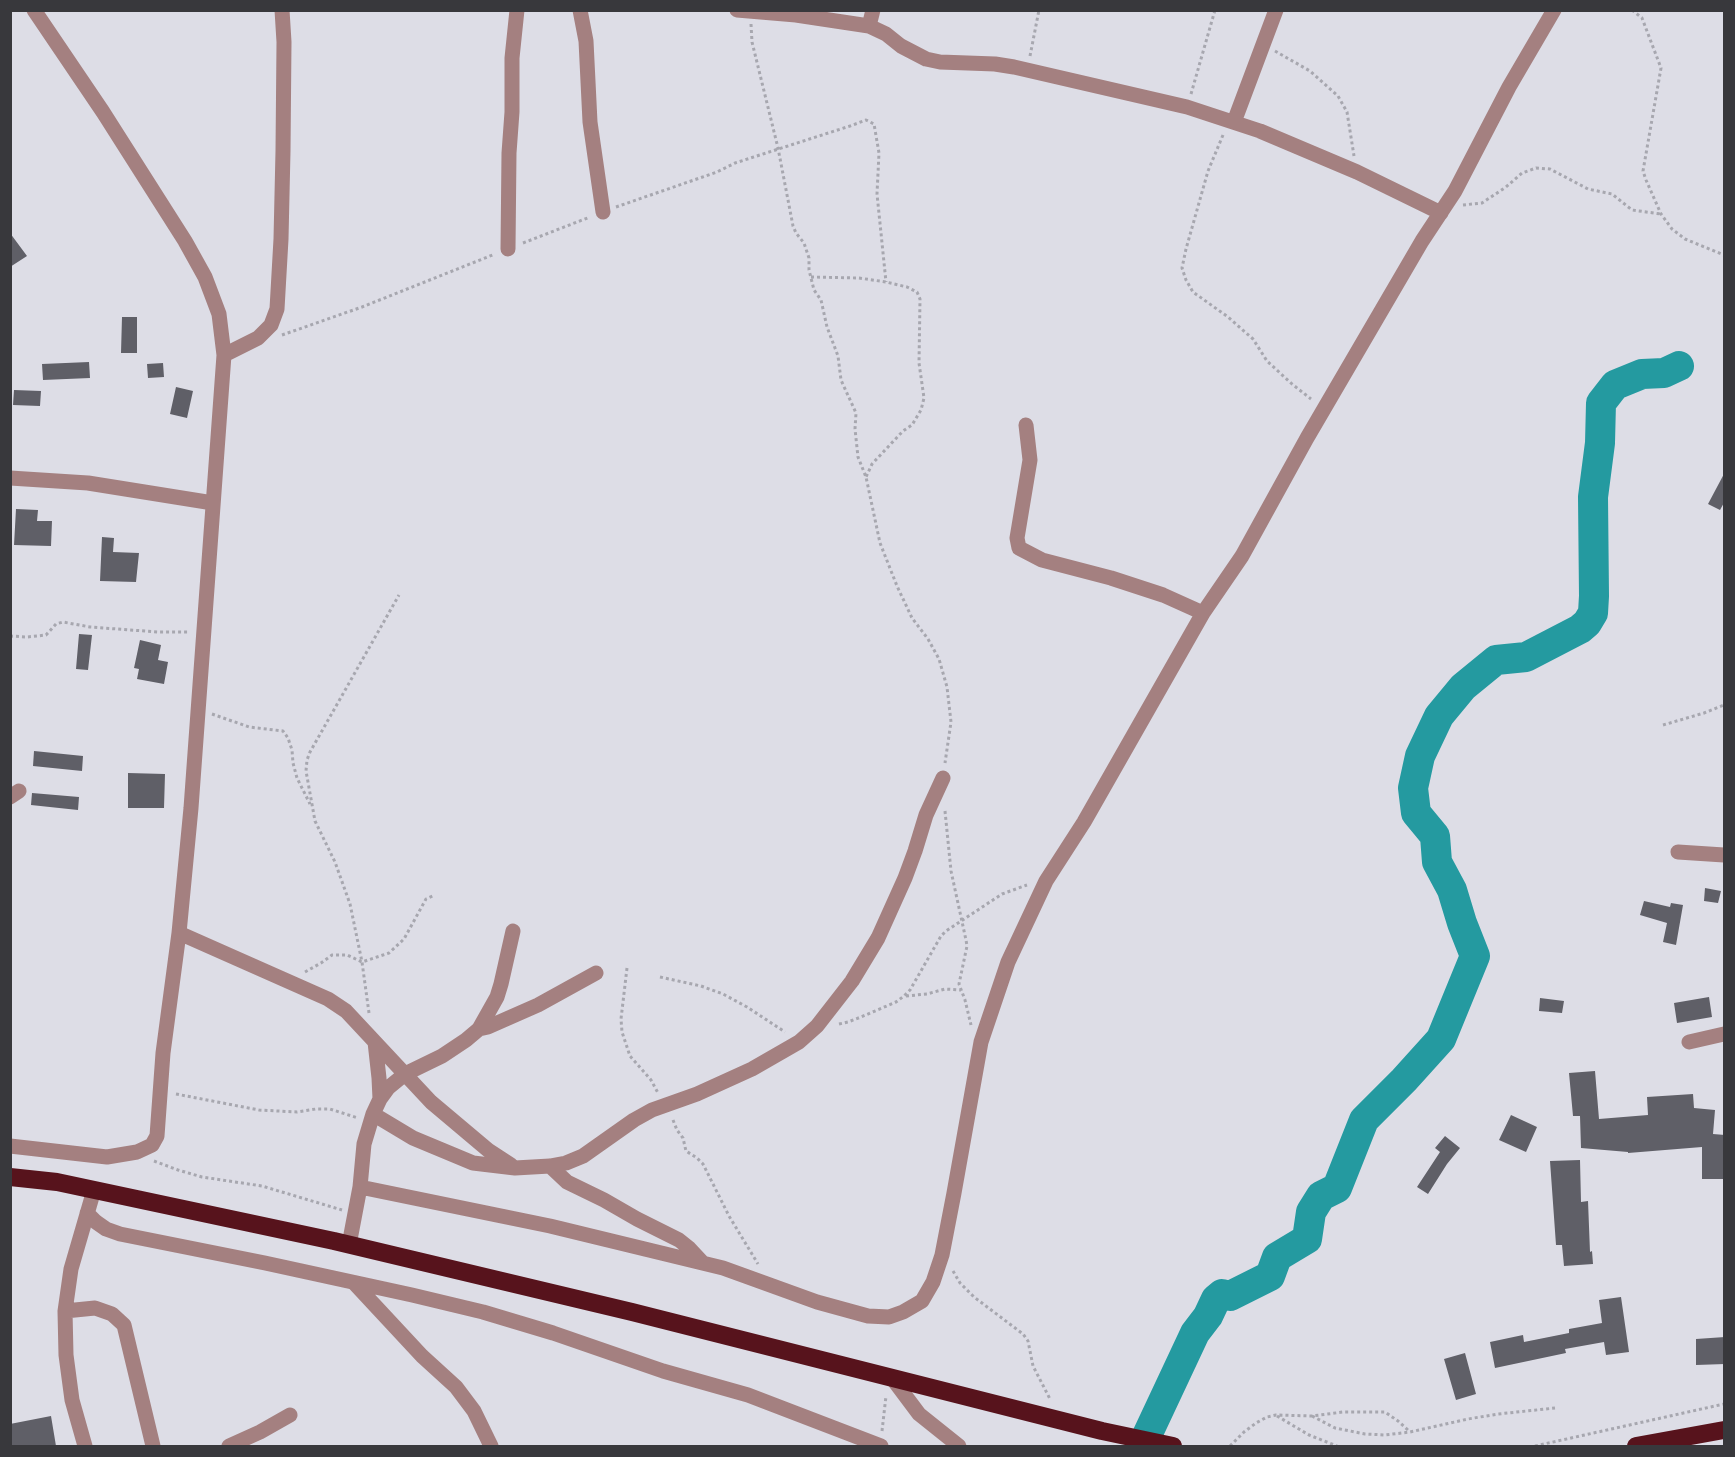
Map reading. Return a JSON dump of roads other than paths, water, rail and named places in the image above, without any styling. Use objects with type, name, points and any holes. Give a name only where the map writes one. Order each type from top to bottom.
[{"type":"highway","points":[[10,1177],[57,1182],[349,1245],[632,1312],[1102,1431],[1173,1446]]},
{"type":"highway","points":[[1637,1446],[1725,1430]]},
{"type":"street","points":[[10,1146],[107,1157],[137,1152],[152,1145],[157,1136],[162,1053],[179,933],[191,808],[224,354],[219,314],[205,277],[185,241],[103,112],[34,10]]},
{"type":"street","points":[[224,354],[258,338],[271,325],[277,309],[283,151],[282,10]]},
{"type":"street","points":[[508,249],[512,58],[517,10]]},
{"type":"street","points":[[580,10],[586,41],[590,122],[603,212]]},
{"type":"street","points":[[1232,121],[1276,10]]},
{"type":"street","points":[[360,1187],[550,1226],[723,1268],[817,1302],[868,1316],[889,1317],[922,1301],[933,1282],[942,1255],[981,1042],[1008,962],[1046,881],[1084,822],[1203,613],[1242,556],[1422,241],[1455,191],[1509,87],[1554,10]]},
{"type":"street","points":[[744,12],[871,18],[901,46],[926,59],[940,62],[995,64],[1028,70],[1187,107],[1260,131],[1444,208]]},
{"type":"street","points":[[1026,425],[1030,460],[1017,538],[1019,548],[1042,560],[1111,578],[1163,595],[1203,613]]},
{"type":"street","points":[[10,478],[88,483],[213,503]]},
{"type":"street","points":[[371,1119],[473,1163],[515,1168],[550,1166],[583,1156],[634,1120],[664,1105],[697,1094],[752,1069],[799,1042],[817,1026],[852,981],[878,938],[915,851],[926,815],[943,778]]},
{"type":"street","points":[[1678,852],[1725,855]]},
{"type":"street","points":[[349,1245],[360,1187],[364,1144],[380,1099],[388,1088],[405,1074],[442,1056],[479,1029],[490,1012],[499,990],[513,931]]},
{"type":"street","points":[[179,933],[328,999],[346,1011],[431,1102],[515,1168]]},
{"type":"street","points":[[479,1029],[538,1005],[596,973]]},
{"type":"street","points":[[1689,1042],[1725,1034]]},
{"type":"street","points":[[375,1042],[380,1099]]},
{"type":"street","points":[[550,1166],[567,1182],[679,1240],[703,1263]]},
{"type":"street","points":[[85,1446],[72,1400],[66,1355],[65,1311],[71,1269],[94,1190]]},
{"type":"street","points":[[87,1213],[106,1229],[120,1234],[265,1263],[473,1310],[553,1333],[663,1371],[748,1395],[878,1445]]},
{"type":"street","points":[[355,1284],[422,1356],[456,1386],[474,1411],[491,1446]]},
{"type":"street","points":[[65,1311],[95,1308],[112,1314],[124,1325],[153,1446]]},
{"type":"street","points":[[889,1377],[918,1414],[959,1446]]},
{"type":"street","points":[[229,1446],[290,1415]]},
{"type":"waterway","points":[[1142,1446],[1195,1333],[1208,1316],[1216,1299],[1222,1294],[1230,1296],[1270,1276],[1277,1257],[1307,1239],[1311,1212],[1321,1196],[1337,1188],[1364,1120],[1441,1039],[1475,956],[1452,890],[1437,862],[1435,836],[1416,813],[1413,788],[1420,756],[1439,716],[1463,687],[1496,660],[1526,657],[1580,629],[1587,623],[1593,613],[1593,497],[1600,443],[1601,403],[1615,385],[1642,374],[1664,373],[1679,366]]}]
